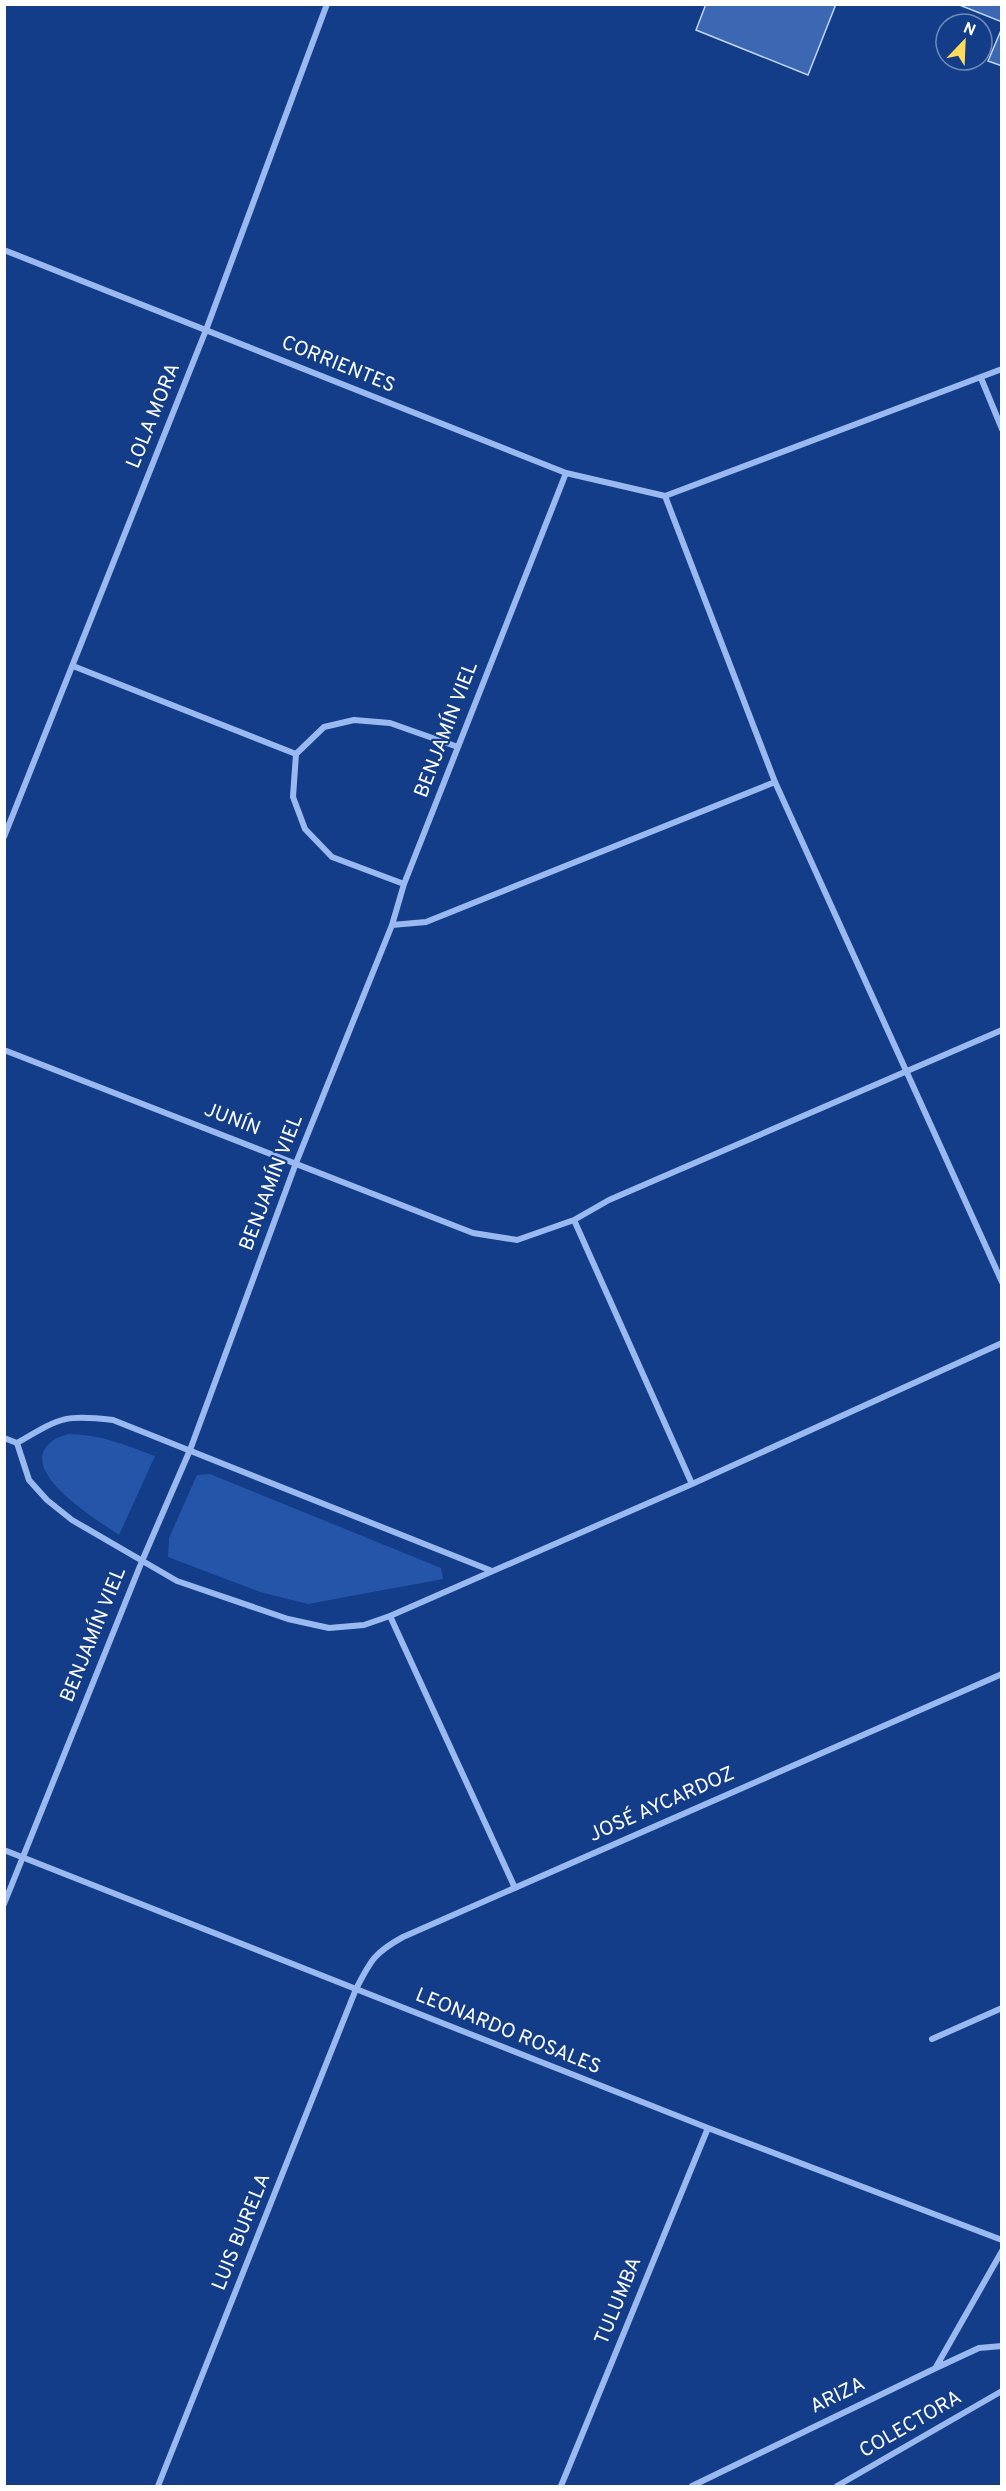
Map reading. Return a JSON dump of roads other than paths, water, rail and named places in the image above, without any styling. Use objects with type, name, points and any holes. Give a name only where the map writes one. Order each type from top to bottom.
[{"type":"street","name":"LOLA MORA","points":[[4,837],[206,330],[327,4]]},
{"type":"street","name":"CORRIENTES","points":[[4,250],[566,473],[664,496]]},
{"type":"street","points":[[1002,369],[664,496],[775,782],[1002,1282]]},
{"type":"street","points":[[981,378],[1002,429]]},
{"type":"street","name":"BENJAMÍN VIEL","points":[[4,1904],[142,1560],[190,1450],[296,1163],[392,925],[404,884],[566,473]]},
{"type":"street","points":[[72,666],[296,754]]},
{"type":"street","points":[[404,884],[332,857],[304,829],[293,797],[296,754],[324,727],[354,720],[390,723],[458,747]]},
{"type":"street","points":[[392,925],[426,922],[775,782]]},
{"type":"street","points":[[692,1484],[574,1220],[609,1200],[1002,1030]]},
{"type":"street","name":"JUNÍN","points":[[4,1050],[473,1233],[517,1240],[574,1220]]},
{"type":"street","points":[[17,1443],[29,1480],[47,1500],[72,1520],[177,1581],[288,1619],[329,1628],[364,1625],[390,1616],[692,1484],[1002,1343]]},
{"type":"street","points":[[17,1443],[57,1420],[79,1416],[113,1420],[492,1571]]},
{"type":"street","points":[[4,1438],[17,1443]]},
{"type":"street","points":[[390,1616],[514,1888]]},
{"type":"street","name":"JOSÉ AYCARDOZ","points":[[356,1989],[368,1965],[382,1948],[1002,1674]]},
{"type":"street","name":"LEONARDO ROSALES","points":[[4,1850],[708,2128],[1002,2240]]},
{"type":"street","name":"LUIS BURELA","points":[[158,2487],[356,1989]]},
{"type":"street","points":[[932,2039],[1002,2008]]},
{"type":"street","name":"TULUMBA","points":[[561,2487],[708,2128]]},
{"type":"street","points":[[936,2368],[1002,2251]]},
{"type":"street","name":"ARIZA","points":[[692,2487],[979,2348],[1002,2346]]},
{"type":"street","name":"COLECTORA","points":[[837,2487],[1002,2391]]}]
